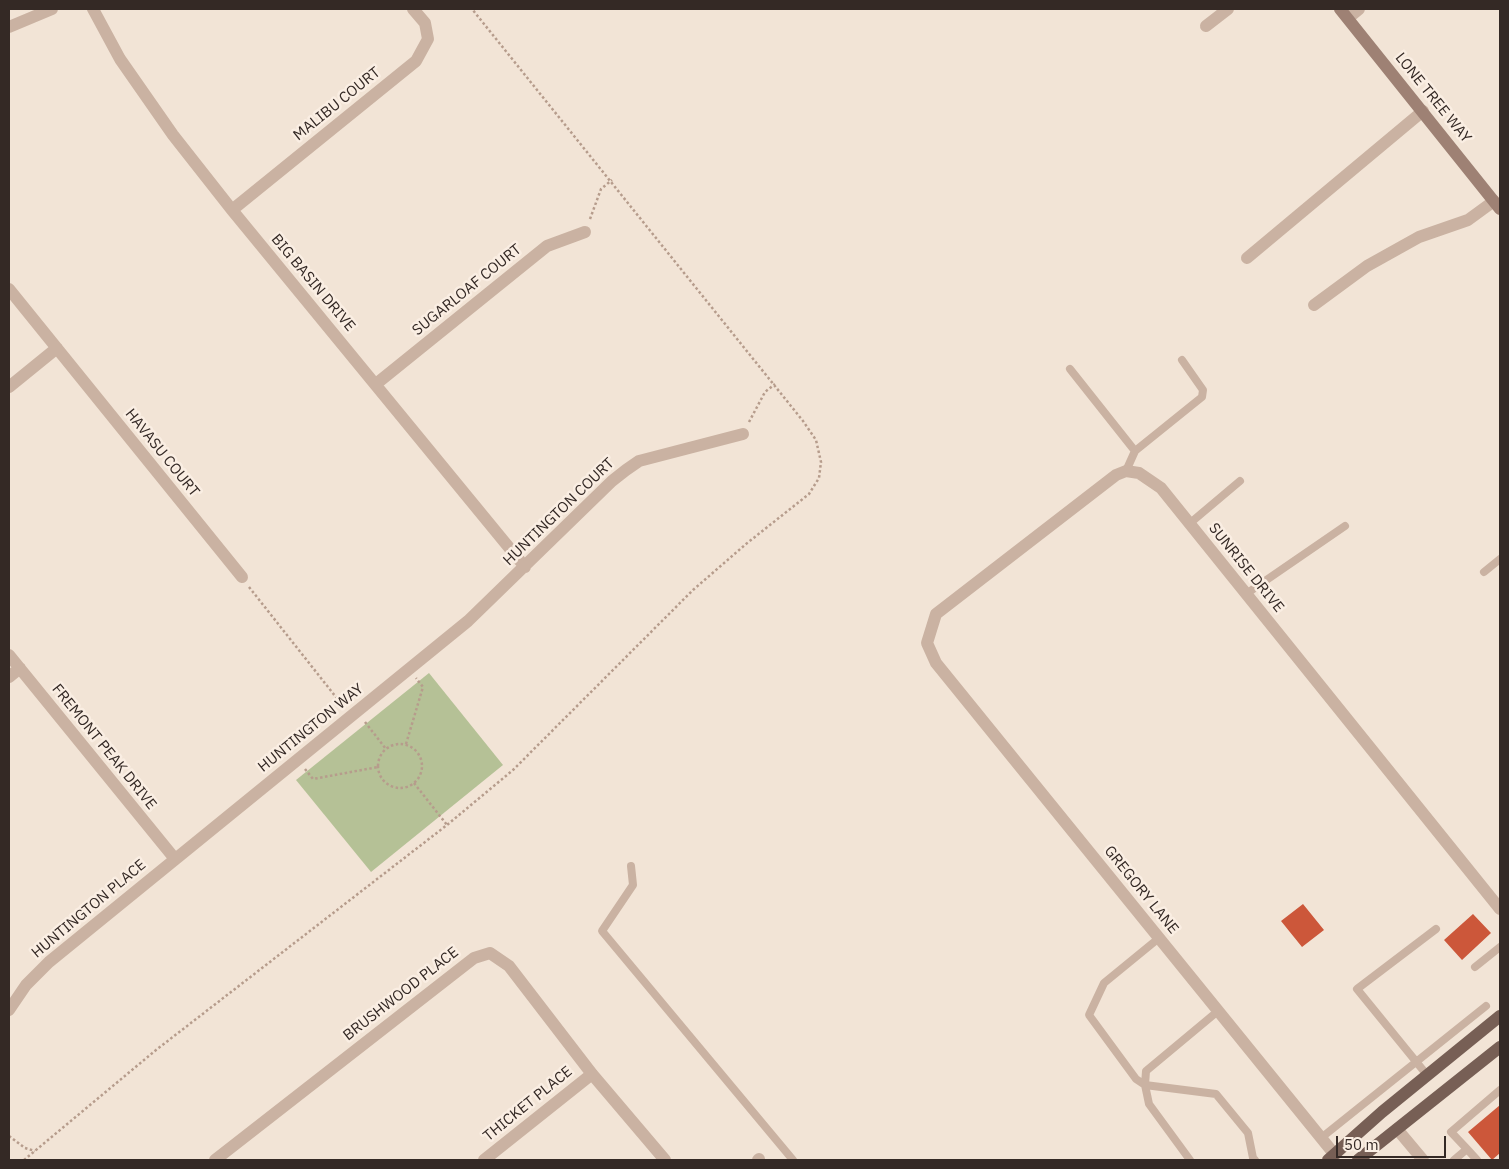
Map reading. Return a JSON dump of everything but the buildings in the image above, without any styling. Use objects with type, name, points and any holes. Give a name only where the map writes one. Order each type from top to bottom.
[{"type":"main road","name":"LONE TREE WAY","points":[[1344,13],[1497,205]]},
{"type":"main road","points":[[1332,1158],[1382,1112],[1500,1016]]},
{"type":"main road","points":[[1358,1160],[1500,1047]]},
{"type":"street","points":[[9,26],[52,9]]},
{"type":"street","name":"BIG BASIN DRIVE","points":[[93,9],[120,60],[148,101],[232,210],[525,566]]},
{"type":"street","name":"MALIBU COURT","points":[[232,210],[416,61],[428,39],[425,23],[413,9]]},
{"type":"street","points":[[1206,26],[1228,9]]},
{"type":"street","points":[[1344,13],[1359,9]]},
{"type":"street","points":[[1247,258],[1423,111]]},
{"type":"street","points":[[1314,305],[1367,266],[1419,237],[1468,220],[1497,205]]},
{"type":"street","name":"SUGARLOAF COURT","points":[[376,384],[547,246],[585,232]]},
{"type":"street","name":"HAVASU COURT","points":[[9,289],[242,577]]},
{"type":"street","points":[[9,387],[57,348]]},
{"type":"street","name":"HUNTINGTON COURT","points":[[468,621],[612,482],[639,461],[743,434]]},
{"type":"street","name":"SUNRISE DRIVE","points":[[1126,471],[1139,473],[1161,488],[1500,909]]},
{"type":"street","name":"GREGORY LANE","points":[[1126,471],[1116,475],[936,614],[927,643],[936,663],[1321,1138],[1332,1158]]},
{"type":"street","name":"HUNTINGTON WAY","points":[[175,859],[468,621]]},
{"type":"street","name":"FREMONT PEAK DRIVE","points":[[9,655],[175,859]]},
{"type":"street","points":[[9,677],[20,668]]},
{"type":"street","name":"HUNTINGTON PLACE","points":[[9,1010],[26,985],[49,962],[175,859]]},
{"type":"street","name":"BRUSHWOOD PLACE","points":[[215,1160],[474,958],[490,953],[509,966],[592,1074],[665,1160]]},
{"type":"street","name":"THICKET PLACE","points":[[484,1160],[592,1074]]},
{"type":"street","points":[[1397,1129],[1423,1160]]},
{"type":"lane","points":[[1126,471],[1135,451],[1202,397],[1203,390],[1182,360]]},
{"type":"lane","points":[[1070,369],[1135,451]]},
{"type":"lane","points":[[1190,524],[1240,481]]},
{"type":"lane","points":[[1246,594],[1345,526]]},
{"type":"lane","points":[[1484,572],[1500,559]]},
{"type":"lane","points":[[630,866],[633,885],[602,931],[793,1160]]},
{"type":"lane","points":[[1427,1075],[1357,989],[1436,929]]},
{"type":"lane","points":[[1159,938],[1104,983],[1088,1015],[1136,1079],[1145,1085],[1216,1094],[1248,1133],[1252,1159]]},
{"type":"lane","points":[[1475,967],[1500,947]]},
{"type":"lane","points":[[1321,1138],[1486,1006]]},
{"type":"lane","points":[[1190,1160],[1149,1104],[1145,1085],[1146,1071],[1218,1011]]},
{"type":"lane","points":[[1477,1160],[1452,1132],[1500,1090]]},
{"type":"lane","points":[[1454,1160],[1467,1149]]},
{"type":"path","points":[[24,1160],[156,1050],[447,825],[512,770],[693,590],[746,544],[809,494],[819,478],[821,462],[816,440],[775,384],[472,9]]},
{"type":"path","points":[[585,232],[601,189],[612,180]]},
{"type":"path","points":[[743,434],[766,392],[775,384]]},
{"type":"path","points":[[242,577],[257,600],[342,706],[357,712],[386,749]]},
{"type":"path","points":[[406,744],[423,687],[409,669]]},
{"type":"path","points":[[393,744],[406,744],[418,751],[422,759],[422,768],[420,777],[414,784],[398,788],[383,780],[378,767],[380,755],[393,744]]},
{"type":"path","points":[[298,760],[313,779],[378,767]]},
{"type":"path","points":[[414,784],[447,825]]},
{"type":"path","points":[[9,1136],[25,1148],[36,1151]]},
{"type":"green space","points":[[429,673],[503,765],[371,872],[296,780]]}]
